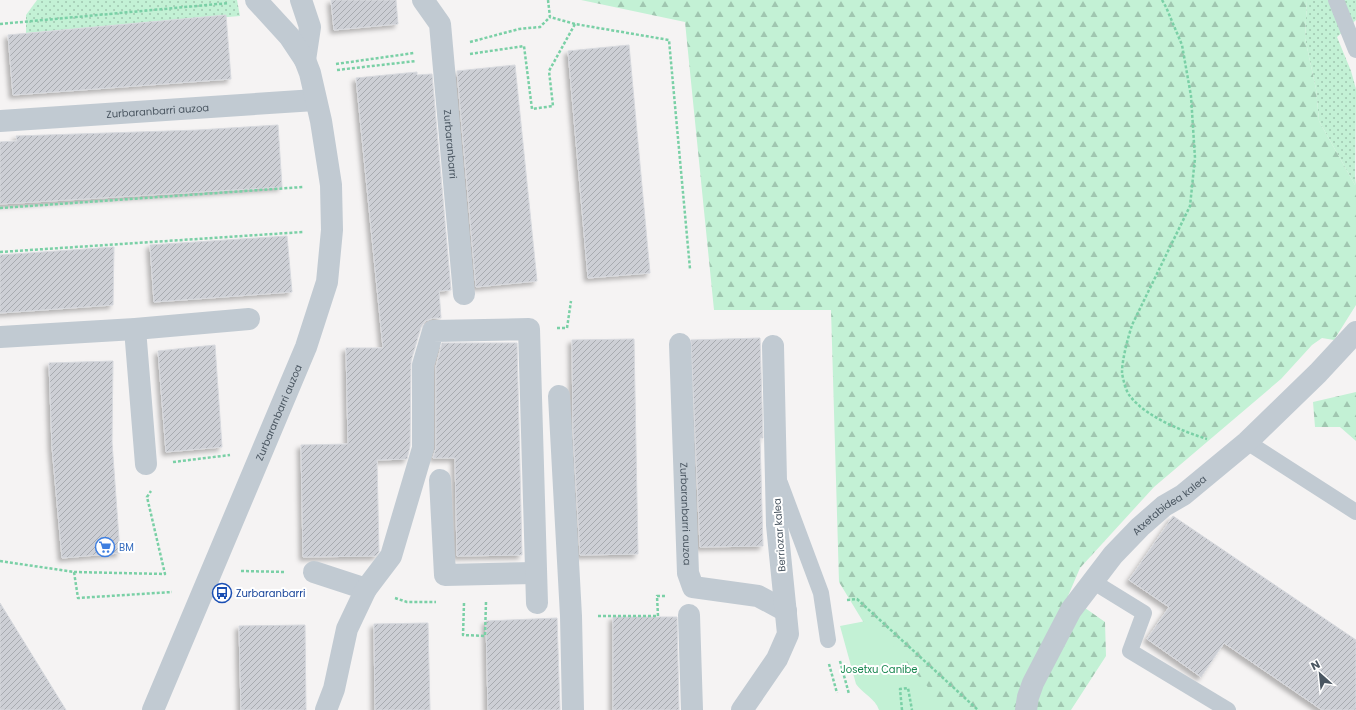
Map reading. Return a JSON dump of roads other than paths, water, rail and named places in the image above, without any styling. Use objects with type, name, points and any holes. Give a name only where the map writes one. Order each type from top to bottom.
[{"type":"street","name":"Zurbaranbarri auzoa","points":[[153,710],[203,590],[213,571],[306,347],[327,282],[332,230],[331,185],[321,121],[308,67],[289,36],[257,0]]},
{"type":"street","points":[[301,0],[310,27],[308,67]]},
{"type":"street","name":"Zurbaranbarri","points":[[423,0],[440,24],[464,294]]},
{"type":"street","name":"Zurbaranbarri auzoa","points":[[0,121],[315,100]]},
{"type":"street","points":[[0,337],[135,329],[249,319]]},
{"type":"street","points":[[135,329],[146,464]]},
{"type":"street","points":[[326,710],[334,689],[347,629],[366,589],[391,556],[423,448],[423,365],[433,331],[529,329],[537,603]]},
{"type":"street","name":"Atxetabidea kalea","points":[[1026,710],[1028,697],[1043,663],[1071,610],[1113,555],[1140,527],[1164,506],[1183,495],[1243,445],[1318,373],[1356,332]]},
{"type":"street","name":"Zurbaranbarri auzoa","points":[[680,344],[688,573],[694,587],[758,596],[786,611]]},
{"type":"street","name":"Berriozar kalea","points":[[742,710],[777,659],[788,634],[776,525],[773,346]]},
{"type":"street","points":[[559,396],[571,616],[573,710]]},
{"type":"street","points":[[440,480],[445,575],[536,573]]},
{"type":"street","points":[[314,572],[366,589]]},
{"type":"street","points":[[689,614],[692,710]]},
{"type":"lane","points":[[1336,0],[1356,50]]},
{"type":"lane","points":[[1243,445],[1356,512]]},
{"type":"lane","points":[[776,473],[821,594],[828,640]]},
{"type":"lane","points":[[1092,581],[1144,613],[1130,651],[1228,710]]},
{"type":"place","name":"BM","points":[[105,547]]},
{"type":"place","name":"Zurbaranbarri","points":[[222,593]]},
{"type":"park label","name":"Josetxu Canibe","points":[[879,669]]}]
